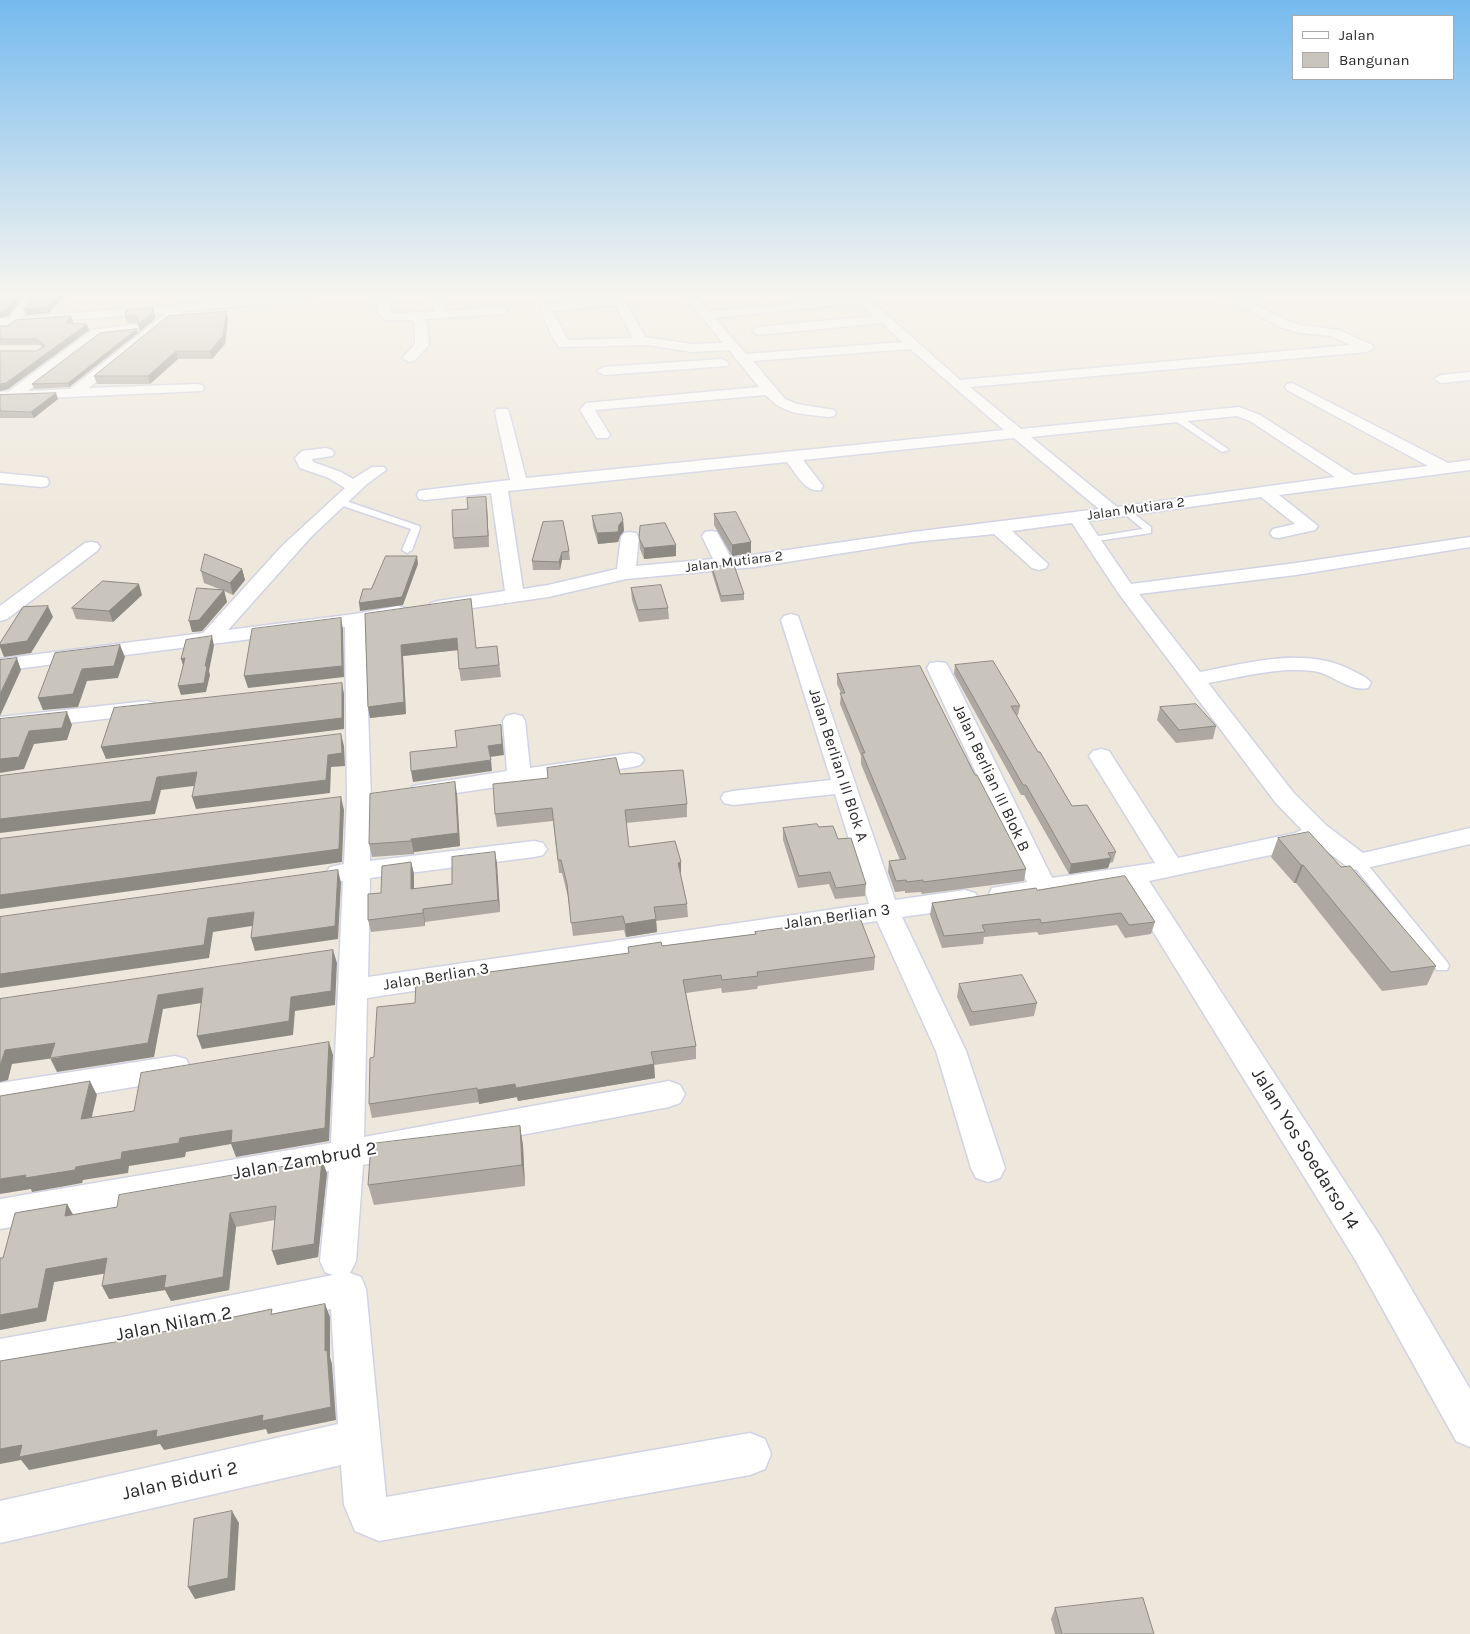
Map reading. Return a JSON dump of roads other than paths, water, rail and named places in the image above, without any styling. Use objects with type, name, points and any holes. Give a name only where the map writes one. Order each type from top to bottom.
[{"type":"street","points":[[6,396],[40,372]]},
{"type":"street","points":[[74,393],[100,372]]},
{"type":"street","points":[[754,372],[780,402],[786,406],[829,413]]},
{"type":"street","points":[[944,372],[1018,434],[1119,511]]},
{"type":"street","points":[[957,384],[1091,372]]},
{"type":"street","points":[[1441,379],[1470,376]]},
{"type":"street","points":[[1292,387],[1445,468]]},
{"type":"street","points":[[6,396],[197,388]]},
{"type":"street","points":[[602,435],[587,410],[591,406],[769,390]]},
{"type":"street","points":[[425,495],[1232,411],[1243,412],[1256,418],[1350,480]]},
{"type":"street","points":[[502,412],[519,484]]},
{"type":"street","points":[[326,453],[306,455],[303,461],[306,465],[335,475],[354,487]]},
{"type":"street","points":[[791,456],[815,486]]},
{"type":"street","name":"Jalan Mutiara 2","points":[[0,665],[355,620],[548,591],[626,573],[725,564],[913,537],[1077,518],[1264,491],[1470,465]]},
{"type":"street","points":[[210,638],[283,555],[340,502],[360,480],[378,470]]},
{"type":"street","points":[[0,478],[41,482]]},
{"type":"street","points":[[499,487],[515,595]]},
{"type":"street","points":[[1264,491],[1309,524],[1307,528],[1279,533]]},
{"type":"street","points":[[1077,518],[1126,590],[1284,796],[1318,832],[1358,862],[1470,836]]},
{"type":"street","points":[[998,528],[1039,564]]},
{"type":"street","points":[[712,536],[725,564]]},
{"type":"street","points":[[626,573],[630,537]]},
{"type":"street","points":[[1126,590],[1296,569],[1470,542]]},
{"type":"street","points":[[0,615],[91,547]]},
{"type":"street","points":[[355,620],[347,685],[348,737],[368,798],[356,871],[352,990],[336,1042],[347,1154],[343,1275],[366,1505],[370,1516],[379,1520],[750,1454]]},
{"type":"street","name":"Jalan Berlian III Blok A","points":[[791,620],[885,910],[951,1051],[988,1168]]},
{"type":"street","points":[[1196,679],[1288,663],[1312,665],[1334,670],[1360,683]]},
{"type":"street","name":"Jalan Berlian III Blok B","points":[[938,668],[1044,888]]},
{"type":"street","points":[[0,724],[168,705]]},
{"type":"street","points":[[514,721],[519,777]]},
{"type":"street","points":[[1101,756],[1171,868]]},
{"type":"street","points":[[368,798],[632,760]]},
{"type":"street","points":[[733,798],[845,786]]},
{"type":"street","name":"Jalan Berlian 3","points":[[352,990],[885,910],[1132,876],[1303,840],[1318,832]]},
{"type":"street","points":[[317,876],[534,849]]},
{"type":"street","name":"Jalan Yos Soedarso 14","points":[[1132,876],[1369,1250],[1470,1426]]},
{"type":"street","points":[[324,953],[354,949]]},
{"type":"street","points":[[0,1096],[204,1063]]},
{"type":"street","name":"Jalan Zambrud 2","points":[[0,1214],[347,1154],[668,1094]]},
{"type":"street","name":"Jalan Nilam 2","points":[[0,1357],[122,1335],[343,1275]]},
{"type":"street","name":"Jalan Biduri 2","points":[[0,1522],[360,1440]]},
{"type":"lane","points":[[1177,418],[1225,450]]},
{"type":"lane","points":[[340,502],[416,528],[407,550]]},
{"type":"lane","points":[[1093,540],[1148,531],[1148,529],[1119,511]]},
{"type":"lane","points":[[1358,862],[1442,966]]}]
